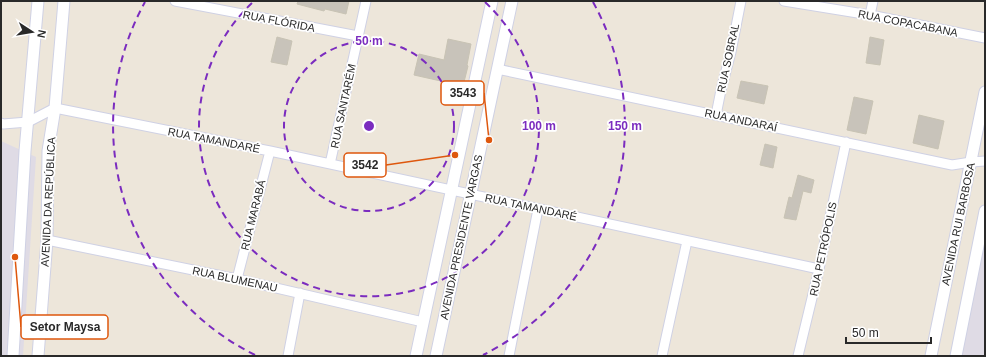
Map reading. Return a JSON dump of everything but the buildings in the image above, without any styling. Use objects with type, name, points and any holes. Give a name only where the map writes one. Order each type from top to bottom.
[{"type":"street","points":[[13,356],[25,151],[38,1]]},
{"type":"street","name":"AVENIDA DA REPÚBLICA","points":[[38,356],[47,240],[48,151],[55,108],[64,1]]},
{"type":"street","name":"RUA FLÓRIDA","points":[[175,1],[358,36]]},
{"type":"street","name":"RUA SANTARÉM","points":[[330,164],[366,1]]},
{"type":"street","name":"AVENIDA PRESIDENTE VARGAS","points":[[416,356],[492,1]]},
{"type":"street","name":"AVENIDA PRESIDENTE VARGAS","points":[[436,356],[512,1]]},
{"type":"street","name":"RUA SOBRAL","points":[[716,115],[741,1]]},
{"type":"street","name":"RUA COPACABANA","points":[[784,1],[870,15],[985,38]]},
{"type":"street","points":[[870,15],[873,1]]},
{"type":"street","name":"RUA ANDARAÍ","points":[[497,69],[952,165],[985,161]]},
{"type":"street","name":"AVENIDA RUI BARBOSA","points":[[931,356],[985,92]]},
{"type":"street","points":[[1,123],[28,122],[55,108]]},
{"type":"street","name":"RUA TAMANDARÉ","points":[[55,108],[270,151],[819,269]]},
{"type":"street","name":"RUA PETRÓPOLIS","points":[[798,356],[819,269],[846,142]]},
{"type":"street","name":"RUA MARABÁ","points":[[237,279],[270,151]]},
{"type":"street","points":[[509,356],[538,209]]},
{"type":"street","points":[[956,356],[985,211]]},
{"type":"street","name":"RUA BLUMENAU","points":[[47,240],[237,279],[423,322]]},
{"type":"street","points":[[662,356],[687,241]]},
{"type":"street","points":[[288,356],[300,293]]},
{"type":"shaded area","points":[[1,141],[36,157],[23,356],[1,356]]},
{"type":"shaded area","points":[[985,236],[985,356],[960,356]]},
{"type":"place","name":"3543","points":[[489,140]]},
{"type":"place","name":"3542","points":[[455,155]]},
{"type":"place","name":"Setor Maysa","points":[[15,257]]}]
